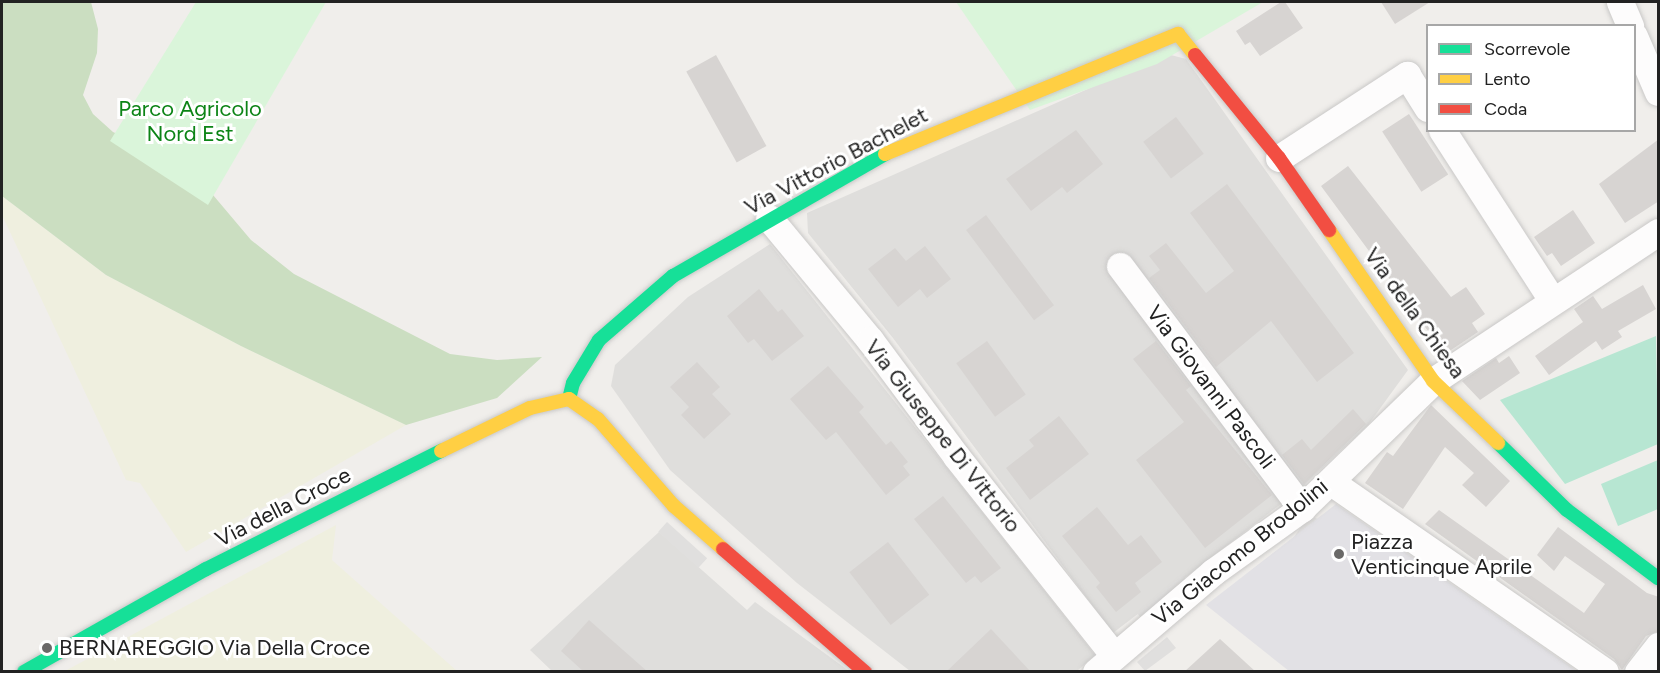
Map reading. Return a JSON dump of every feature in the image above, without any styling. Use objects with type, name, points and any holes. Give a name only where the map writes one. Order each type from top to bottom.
[{"type":"street","points":[[1620,2],[1629,24]]},
{"type":"street","name":"Via della Chiesa","points":[[1178,34],[1279,158],[1433,381],[1567,510],[1659,578]]},
{"type":"street","name":"Via Vittorio Bachelet","points":[[569,399],[573,383],[589,354],[624,314],[673,276],[769,218],[897,148],[1178,34]]},
{"type":"street","points":[[1636,38],[1659,92]]},
{"type":"street","points":[[1279,158],[1407,75],[1426,105]]},
{"type":"street","points":[[1443,132],[1552,300]]},
{"type":"street","name":"Via Giuseppe Di Vittorio","points":[[769,218],[870,340],[1105,663]]},
{"type":"street","name":"Via Giacomo Brodolini","points":[[1105,663],[1213,572],[1302,508],[1331,482],[1334,473],[1433,381],[1552,300],[1659,232]]},
{"type":"street","name":"Via Giovanni Pascoli","points":[[1120,266],[1302,508]]},
{"type":"street","points":[[569,399],[598,419],[674,507],[866,672]]},
{"type":"street","name":"Via della Croce","points":[[24,672],[206,569],[376,482],[530,408],[569,399]]},
{"type":"street","points":[[1331,482],[1605,672]]},
{"type":"street","points":[[1638,672],[1659,646]]},
{"type":"shaded area","points":[[1167,54],[1186,59],[1408,370],[1368,425],[1299,490],[1113,633],[893,338],[808,233],[807,213]]},
{"type":"shaded area","points":[[770,244],[1095,655],[1077,671],[910,671],[797,583],[670,470],[611,386],[615,365],[688,297]]},
{"type":"shaded area","name":"Piazza Venticinque Aprile","points":[[1336,504],[1577,671],[1289,671],[1206,605]]},
{"type":"shaded area","points":[[1310,514],[1323,523],[1265,606],[1252,597]]},
{"type":"shaded area","points":[[667,522],[707,558],[698,568],[658,532]]},
{"type":"shaded area","points":[[659,532],[747,610],[755,602],[849,671],[552,671],[530,650]]},
{"type":"shaded area","points":[[1182,575],[1189,583],[1145,622],[1137,614]]},
{"type":"shaded area","points":[[1167,637],[1176,648],[1145,671],[1137,662]]},
{"type":"green space","points":[[2,2],[91,2],[98,29],[97,53],[83,95],[93,114],[113,132],[148,148],[213,195],[251,240],[294,274],[450,354],[497,360],[542,357],[497,398],[406,425],[241,346],[106,275],[2,196]]},
{"type":"green space","name":"Parco Agricolo Nord Est","points":[[196,2],[326,2],[208,205],[110,141]]},
{"type":"green space","points":[[956,2],[1263,2],[1157,64],[1030,110]]},
{"type":"green space","points":[[2,196],[106,275],[241,346],[406,425],[186,552],[140,483],[126,480],[2,215]]},
{"type":"green space","points":[[1656,336],[1658,444],[1565,484],[1500,400]]},
{"type":"green space","points":[[1658,460],[1658,509],[1618,526],[1601,484]]},
{"type":"green space","points":[[336,525],[332,560],[457,671],[65,671]]},
{"type":"building","points":[[1281,2],[1285,2],[1303,28],[1260,56],[1250,42],[1245,45],[1236,31]]},
{"type":"building","points":[[1381,2],[1430,2],[1395,24]]},
{"type":"building","points":[[716,55],[766,146],[737,162],[686,71]]},
{"type":"building","points":[[1409,114],[1448,174],[1421,192],[1382,131]]},
{"type":"building","points":[[1176,117],[1204,154],[1171,178],[1143,142]]},
{"type":"building","points":[[1076,130],[1103,164],[1067,193],[1062,187],[1031,211],[1006,179]]},
{"type":"building","points":[[1659,139],[1659,201],[1625,223],[1599,184]]},
{"type":"building","points":[[1348,166],[1451,297],[1466,287],[1485,314],[1472,323],[1478,332],[1445,354],[1321,186]]},
{"type":"building","points":[[1227,184],[1354,353],[1317,382],[1271,321],[1216,367],[1149,278],[1160,270],[1149,256],[1166,243],[1206,293],[1234,271],[1190,213]]},
{"type":"building","points":[[1573,210],[1595,243],[1561,266],[1552,253],[1547,256],[1534,237]]},
{"type":"building","points":[[986,215],[1054,305],[1034,320],[966,230]]},
{"type":"building","points":[[925,246],[951,279],[927,298],[920,289],[898,307],[868,269],[895,248],[906,261]]},
{"type":"building","points":[[1643,285],[1656,309],[1618,331],[1622,337],[1602,350],[1596,341],[1549,375],[1535,356],[1583,322],[1574,309],[1593,296],[1602,309]]},
{"type":"building","points":[[759,289],[778,312],[782,309],[804,336],[772,361],[754,339],[748,343],[727,316]]},
{"type":"building","points":[[987,341],[1026,394],[995,417],[956,363]]},
{"type":"building","points":[[1156,341],[1191,386],[1186,390],[1272,495],[1205,548],[1136,460],[1184,422],[1133,359]]},
{"type":"building","points":[[1509,356],[1520,373],[1480,400],[1462,381],[1496,358],[1499,363]]},
{"type":"building","points":[[697,362],[720,387],[712,394],[731,414],[704,439],[681,415],[689,407],[670,387]]},
{"type":"building","points":[[828,366],[864,407],[859,412],[886,445],[891,441],[908,462],[903,466],[910,475],[886,495],[836,432],[826,440],[790,399]]},
{"type":"building","points":[[1431,405],[1510,481],[1486,507],[1462,485],[1474,473],[1445,447],[1403,509],[1365,483],[1387,452],[1393,456]]},
{"type":"building","points":[[1353,409],[1366,424],[1304,484],[1282,455],[1302,439],[1311,450]]},
{"type":"building","points":[[1059,416],[1089,454],[1030,500],[1006,468],[1034,446],[1029,440]]},
{"type":"building","points":[[943,496],[1001,568],[981,583],[975,576],[966,583],[914,519]]},
{"type":"building","points":[[1097,507],[1128,545],[1141,535],[1162,562],[1135,583],[1141,592],[1116,612],[1096,587],[1100,583],[1062,536]]},
{"type":"building","points":[[1439,510],[1584,613],[1605,584],[1565,556],[1554,571],[1537,555],[1558,527],[1647,593],[1659,597],[1659,631],[1646,636],[1622,670],[1614,659],[1425,524]]},
{"type":"building","points":[[888,542],[929,595],[891,625],[849,572]]},
{"type":"building","points":[[589,620],[648,672],[584,672],[561,651]]},
{"type":"building","points":[[991,629],[1031,672],[946,672]]},
{"type":"building","points":[[1220,639],[1256,672],[1184,672]]},
{"type":"traffic: fast","points":[[569,399],[573,383],[599,340],[673,276],[885,154]]},
{"type":"traffic: fast","points":[[1498,443],[1567,510],[1658,578]]},
{"type":"traffic: fast","points":[[24,672],[206,569],[441,451]]},
{"type":"traffic: slow","points":[[885,154],[1178,34],[1195,55]]},
{"type":"traffic: slow","points":[[1329,230],[1433,381],[1498,443]]},
{"type":"traffic: slow","points":[[441,451],[530,408],[569,399],[598,419],[674,506],[723,549]]},
{"type":"traffic: jam","points":[[1195,55],[1279,158],[1329,230]]},
{"type":"traffic: jam","points":[[723,549],[865,672]]},
{"type":"place","name":"Piazza Venticinque Aprile","points":[[1339,554]]},
{"type":"place","name":"BERNAREGGIO Via Della Croce","points":[[47,648]]}]
